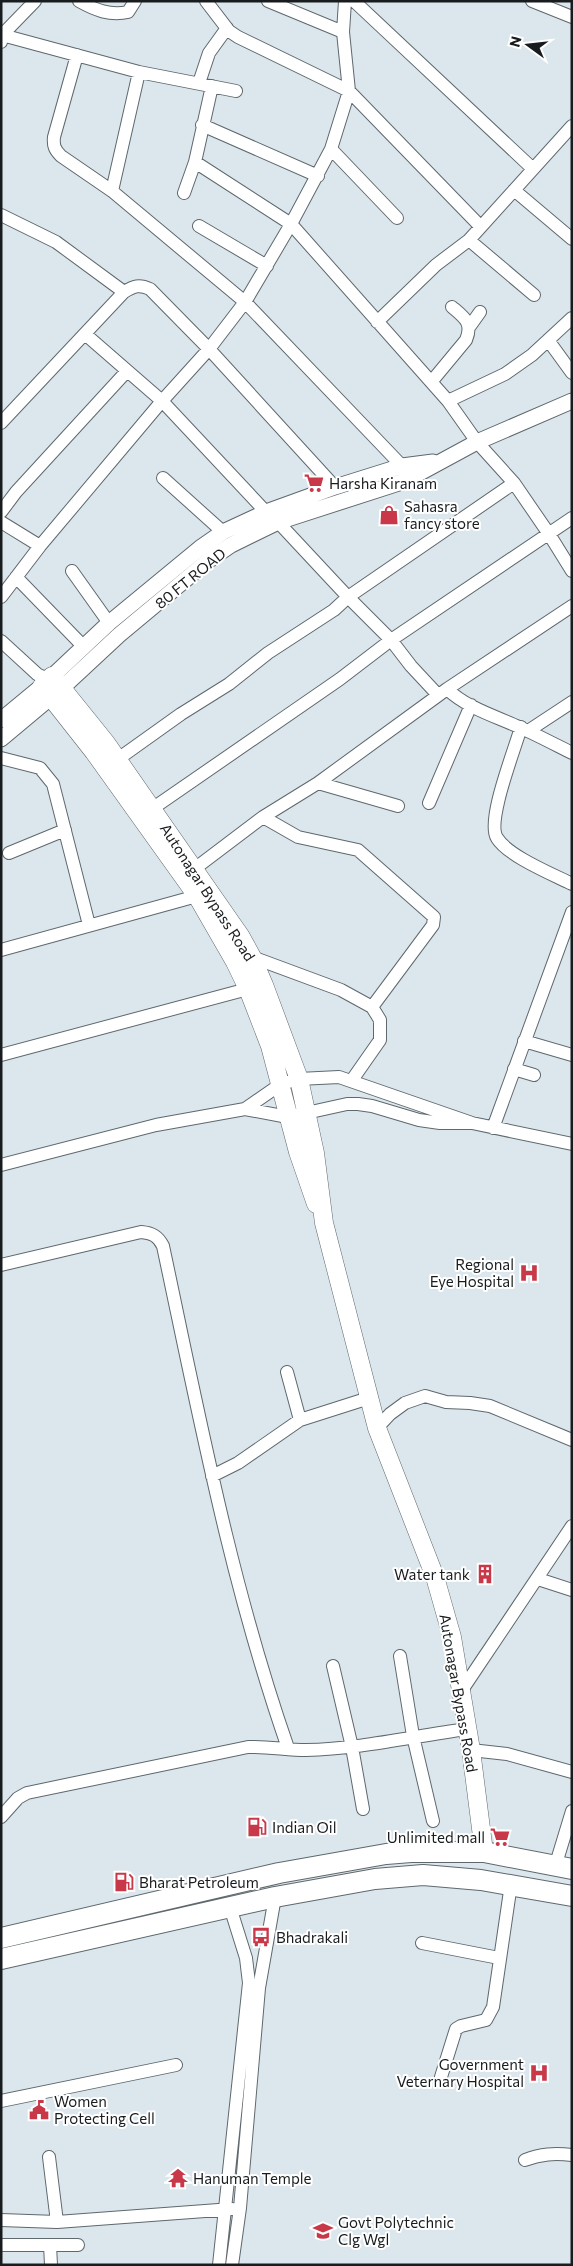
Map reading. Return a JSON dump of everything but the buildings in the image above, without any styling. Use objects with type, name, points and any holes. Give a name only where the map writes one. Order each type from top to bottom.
[{"type":"highway","points":[[1,1938],[319,1865],[411,1852],[484,1852],[563,1868]]},
{"type":"highway","points":[[1,1959],[275,1897],[375,1879],[423,1875],[511,1884],[572,1896]]},
{"type":"main road","name":"Autonagar Bypass Road","points":[[52,687],[118,760],[146,813]]},
{"type":"main road","name":"Autonagar Bypass Road","points":[[52,687],[94,752],[146,813],[252,957],[256,987],[288,1116],[310,1193],[324,1223]]},
{"type":"main road","name":"Autonagar Bypass Road","points":[[189,873],[196,896],[256,987],[299,1079],[321,1191],[324,1223],[377,1428],[435,1577],[452,1637],[471,1750],[484,1852]]},
{"type":"street","points":[[35,1],[2,39],[77,55],[139,72],[236,91]]},
{"type":"street","points":[[79,1],[111,14],[128,12],[135,1]]},
{"type":"street","points":[[206,1],[227,28],[238,37],[349,91],[481,227]]},
{"type":"street","points":[[268,1],[343,32]]},
{"type":"street","points":[[1,597],[40,546],[209,348],[244,302],[291,224],[331,149],[349,91],[343,32],[345,1]]},
{"type":"street","points":[[354,1],[532,168]]},
{"type":"street","points":[[532,1],[572,17]]},
{"type":"street","points":[[199,83],[209,53],[227,28]]},
{"type":"street","points":[[77,55],[53,144],[61,156],[112,191],[244,302],[402,466]]},
{"type":"street","points":[[112,191],[139,72]]},
{"type":"street","points":[[184,193],[195,162],[212,86]]},
{"type":"street","points":[[202,125],[318,176]]},
{"type":"street","points":[[377,322],[436,265],[469,240],[532,168],[572,126]]},
{"type":"street","points":[[331,149],[397,218]]},
{"type":"street","points":[[195,162],[291,224],[432,381],[477,442],[514,483],[572,571]]},
{"type":"street","points":[[514,190],[572,238]]},
{"type":"street","points":[[1,215],[56,242],[124,292]]},
{"type":"street","points":[[199,226],[266,266]]},
{"type":"street","points":[[469,240],[534,295]]},
{"type":"street","points":[[1,423],[124,292],[135,286],[143,286],[150,289],[209,348],[335,487]]},
{"type":"street","points":[[452,307],[467,319],[470,326]]},
{"type":"street","points":[[432,381],[466,340],[470,326],[480,312]]},
{"type":"street","points":[[448,401],[505,374],[532,355],[572,318]]},
{"type":"street","points":[[85,334],[162,401],[266,512]]},
{"type":"street","points":[[548,340],[572,373]]},
{"type":"street","points":[[1,512],[16,492],[128,371]]},
{"type":"street","name":"80 FT ROAD","points":[[1,720],[52,687],[209,560],[231,545],[278,522],[405,481],[477,442],[572,401]]},
{"type":"street","name":"80 FT ROAD","points":[[1,739],[52,687],[83,646],[200,548],[223,532],[266,512],[335,487],[402,466],[440,461]]},
{"type":"street","points":[[163,478],[223,532]]},
{"type":"street","points":[[118,760],[181,714],[229,684],[268,653],[334,610],[348,597],[514,483]]},
{"type":"street","points":[[146,813],[340,679],[392,640],[572,518]]},
{"type":"street","points":[[1,522],[40,546]]},
{"type":"street","points":[[278,522],[348,597],[392,640],[411,666],[442,692],[572,753]]},
{"type":"street","points":[[72,571],[109,623]]},
{"type":"street","points":[[16,576],[83,646]]},
{"type":"street","points":[[189,873],[263,817],[318,783],[442,692],[572,606]]},
{"type":"street","points":[[1,641],[52,687]]},
{"type":"street","points":[[572,702],[524,729],[494,815],[494,833],[498,840],[520,857],[572,884]]},
{"type":"street","points":[[429,803],[470,705]]},
{"type":"street","points":[[1,758],[31,764],[40,768],[48,775],[53,784],[89,925]]},
{"type":"street","points":[[318,783],[398,806]]},
{"type":"street","points":[[263,817],[298,837],[358,850],[434,917],[433,925],[372,1007]]},
{"type":"street","points":[[9,853],[65,830]]},
{"type":"street","points":[[1,950],[196,896]]},
{"type":"street","points":[[493,1128],[572,912]]},
{"type":"street","points":[[252,957],[341,990],[372,1007],[380,1020],[380,1040],[352,1080]]},
{"type":"street","points":[[1,1055],[256,987]]},
{"type":"street","points":[[524,1041],[572,1055]]},
{"type":"street","points":[[514,1069],[534,1075]]},
{"type":"street","points":[[244,1109],[281,1084],[299,1079],[329,1076],[352,1080],[472,1123],[571,1144]]},
{"type":"street","points":[[1,1165],[156,1125],[244,1109],[288,1116],[347,1104],[358,1104],[372,1106],[419,1120],[440,1123],[472,1123]]},
{"type":"street","points":[[1,1265],[141,1232],[158,1237],[163,1246],[212,1476],[248,1623],[266,1686],[288,1748]]},
{"type":"street","points":[[287,1372],[300,1420]]},
{"type":"street","points":[[377,1428],[390,1414],[405,1403],[425,1396],[446,1402],[476,1403],[490,1406],[572,1440]]},
{"type":"street","points":[[212,1476],[238,1463],[300,1420],[369,1398]]},
{"type":"street","points":[[462,1690],[572,1526]]},
{"type":"street","points":[[538,1579],[572,1590]]},
{"type":"street","points":[[400,1656],[413,1736],[433,1821]]},
{"type":"street","points":[[333,1666],[352,1747],[363,1809]]},
{"type":"street","points":[[1,1817],[18,1798],[27,1793],[248,1747],[304,1750],[352,1747],[467,1729]]},
{"type":"street","points":[[471,1750],[507,1754],[572,1772]]},
{"type":"street","points":[[563,1868],[572,1811]]},
{"type":"street","points":[[441,2077],[456,2029],[486,2020],[493,2007],[511,1884]]},
{"type":"street","points":[[232,2265],[240,2208],[259,1988],[275,1897]]},
{"type":"street","points":[[219,2265],[248,1983],[246,1958],[230,1907]]},
{"type":"street","points":[[422,1943],[499,1958]]},
{"type":"street","points":[[1,2101],[176,2065]]},
{"type":"street","points":[[525,2160],[547,2154],[572,2154]]},
{"type":"street","points":[[49,2157],[57,2222]]},
{"type":"street","points":[[1,2220],[57,2222],[240,2208]]},
{"type":"street","points":[[1,2245],[78,2245]]},
{"type":"street","points":[[50,2245],[51,2265]]},
{"type":"place","name":"Harsha Kiranam","points":[[314,483]]},
{"type":"place","name":"Sahasra fancy store","points":[[389,515]]},
{"type":"place","name":"Regional Eye Hospital","points":[[529,1273]]},
{"type":"place","name":"Water tank","points":[[485,1574]]},
{"type":"place","name":"Indian Oil","points":[[257,1827]]},
{"type":"place","name":"Unlimited mall","points":[[500,1837]]},
{"type":"place","name":"Bharat Petroleum","points":[[124,1882]]},
{"type":"place","name":"Bhadrakali","points":[[261,1937]]},
{"type":"place","name":"Government Veternary Hospital","points":[[539,2073]]},
{"type":"place","name":"Women Protecting Cell","points":[[39,2110]]},
{"type":"place","name":"Hanuman Temple","points":[[178,2178]]},
{"type":"place","name":"Govt Polytechnic Clg Wgl","points":[[323,2231]]}]
